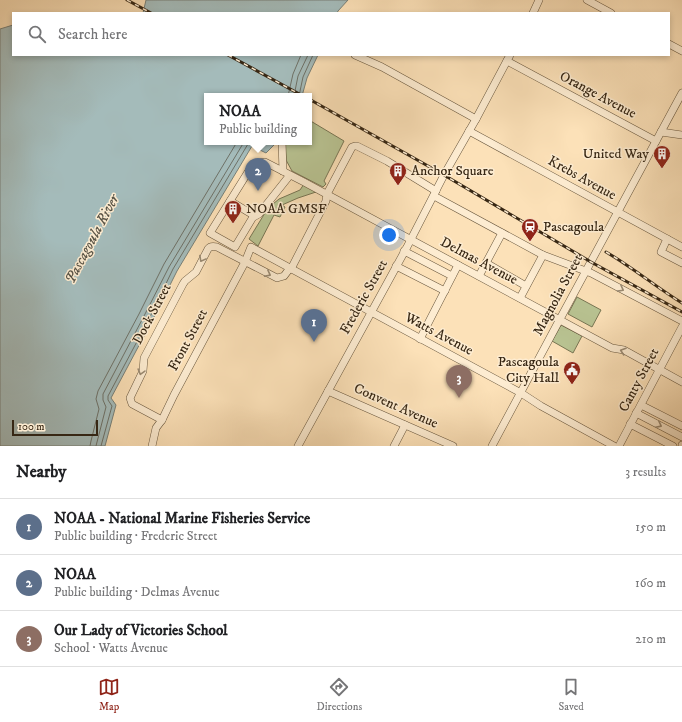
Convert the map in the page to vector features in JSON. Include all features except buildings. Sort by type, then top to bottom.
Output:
[{"type":"street","points":[[533,12],[539,0]]},
{"type":"street","points":[[587,0],[609,12]]},
{"type":"street","points":[[670,45],[682,51]]},
{"type":"street","points":[[357,56],[382,67],[476,119]]},
{"type":"street","name":"Frederic Street","points":[[298,446],[509,58]]},
{"type":"street","name":"Orange Avenue","points":[[509,58],[656,141]]},
{"type":"street","name":"Magnolia Street","points":[[492,446],[682,93]]},
{"type":"street","name":"Krebs Avenue","points":[[469,131],[682,247]]},
{"type":"street","points":[[661,132],[682,135]]},
{"type":"street","points":[[282,145],[283,171]]},
{"type":"street","points":[[244,262],[273,277],[277,278],[284,276],[291,268],[352,147],[357,146],[387,161],[435,193],[502,233],[543,255],[586,271],[682,321]]},
{"type":"street","name":"Delmas Avenue","points":[[230,201],[253,164],[265,162],[612,348],[624,350],[682,382]]},
{"type":"street","points":[[256,216],[230,201],[210,233],[235,247],[253,217],[256,216],[259,214],[290,175]]},
{"type":"street","points":[[479,276],[502,233]]},
{"type":"street","points":[[667,239],[661,252],[682,263]]},
{"type":"street","name":"Dock Street","points":[[162,420],[132,404],[130,400],[130,395],[143,371],[144,358],[183,284],[196,272],[210,247],[217,247],[244,262]]},
{"type":"street","name":"Watts Avenue","points":[[251,247],[521,393],[541,406],[614,446]]},
{"type":"street","name":"Front Street","points":[[152,446],[156,428],[162,420],[251,247]]},
{"type":"street","points":[[404,251],[452,276]]},
{"type":"street","points":[[520,298],[543,255]]},
{"type":"street","points":[[486,263],[526,286]]},
{"type":"street","points":[[420,339],[458,265]]},
{"type":"street","points":[[396,266],[444,291]]},
{"type":"street","name":"Canty Street","points":[[619,446],[682,327]]},
{"type":"street","name":"Convent Avenue","points":[[328,391],[453,446]]},
{"type":"street","points":[[641,405],[682,426]]},
{"type":"street","points":[[636,413],[682,437]]},
{"type":"street","points":[[630,424],[670,445]]},
{"type":"street","points":[[394,446],[405,425]]},
{"type":"green space","points":[[312,122],[344,141],[324,181],[326,184],[323,187],[292,171],[286,160],[285,145],[312,145]]},
{"type":"green space","points":[[304,184],[316,192],[282,205],[285,207],[280,217],[274,215],[258,246],[249,239],[268,208],[279,199],[300,190]]},
{"type":"green space","points":[[577,297],[601,310],[592,327],[568,314]]},
{"type":"green space","points":[[561,325],[582,336],[573,353],[552,341]]},
{"type":"water","points":[[146,0],[348,0],[338,12],[143,12]]},
{"type":"water","name":"Pascagoula River","points":[[12,25],[12,56],[318,56],[307,78],[303,93],[204,93],[204,145],[274,145],[266,153],[252,146],[177,271],[111,398],[116,405],[105,446],[0,446],[0,29]]},
{"type":"railway","points":[[127,0],[149,12]]},
{"type":"railway","points":[[230,56],[298,93]]},
{"type":"railway","points":[[312,101],[444,175],[591,262],[682,312]]},
{"type":"railway","points":[[606,252],[682,303]]},
{"type":"place","name":"United Way","points":[[662,169]]},
{"type":"place","name":"Anchor Square","points":[[398,186]]},
{"type":"place","name":"NOAA","points":[[258,191]]},
{"type":"place","name":"NOAA GMSF","points":[[233,224]]},
{"type":"place","name":"Pascagoula","points":[[530,242]]},
{"type":"place","name":"NOAA - National Marine Fisheries Service","points":[[314,342]]},
{"type":"place","name":"Pascagoula City Hall","points":[[572,385]]},
{"type":"place","name":"Our Lady of Victories School","points":[[459,398]]}]
